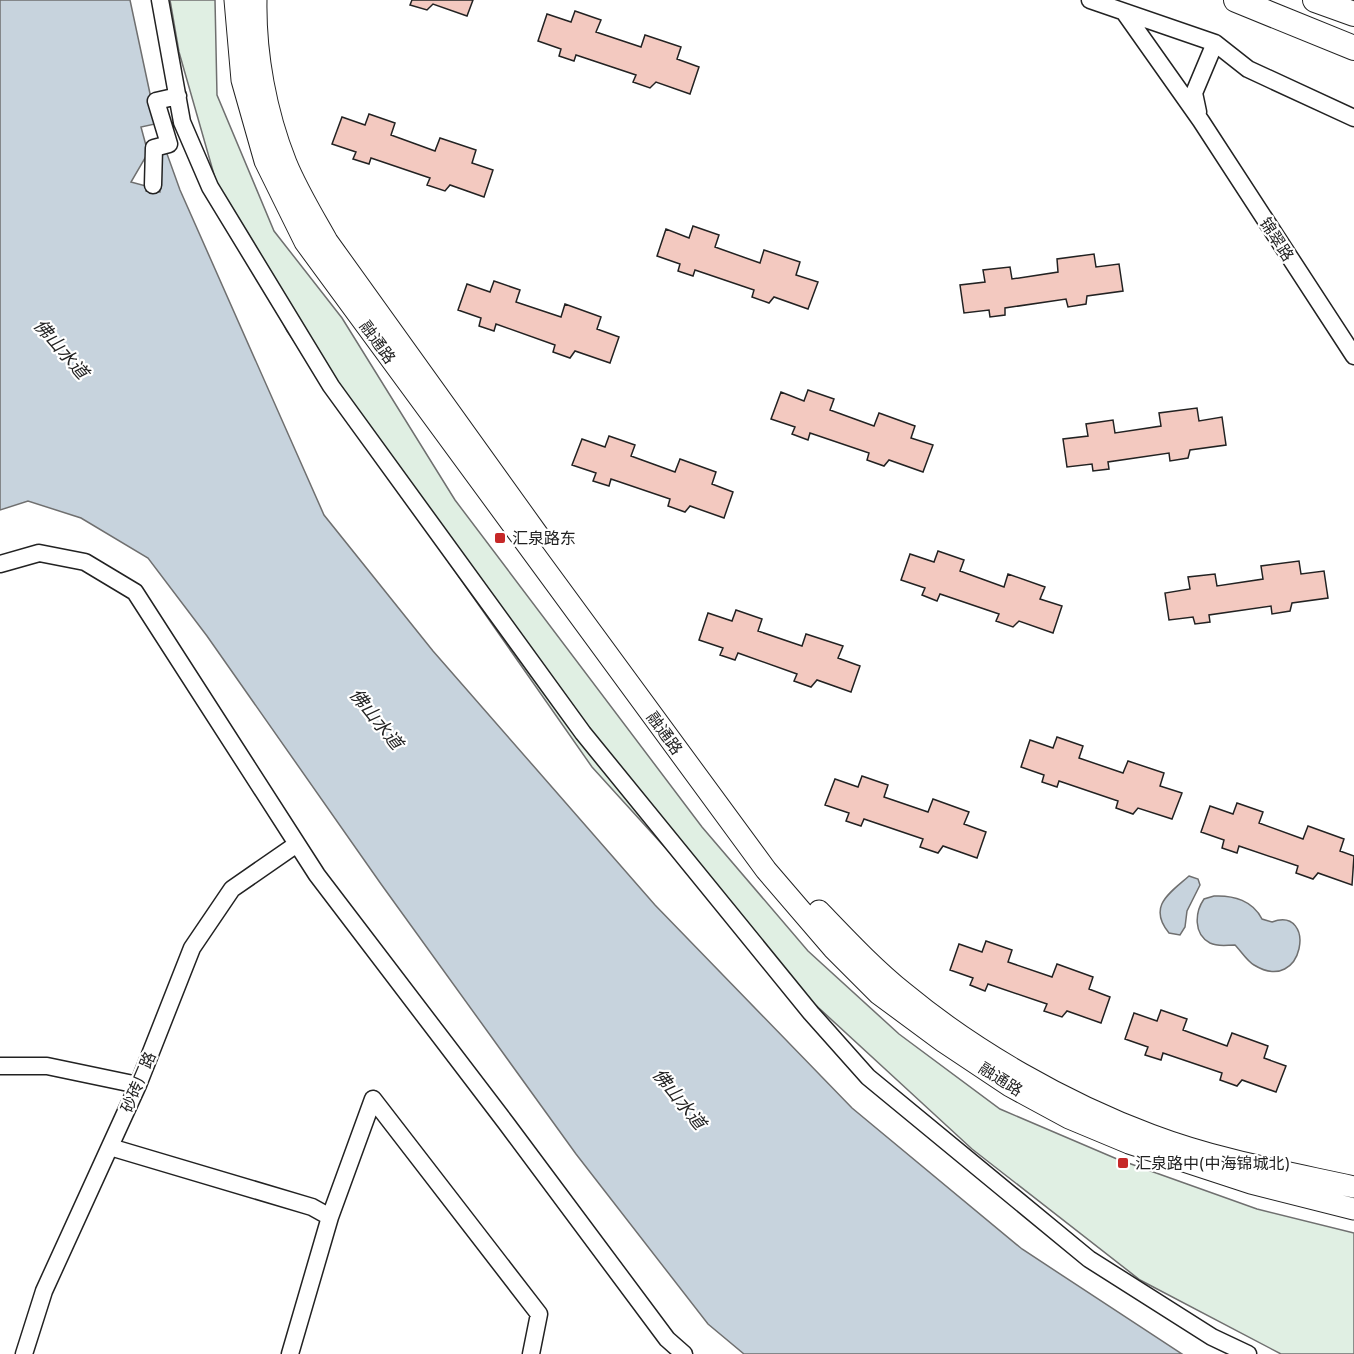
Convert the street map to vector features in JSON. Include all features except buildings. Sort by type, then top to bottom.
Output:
[{"type":"highway","points":[[1236,0],[1354,48]]},
{"type":"highway","points":[[1315,0],[1354,14]]},
{"type":"main road","name":"融通路","points":[[235,0],[242,80],[259,141],[265,161],[305,242],[766,870],[833,948],[879,994],[944,1042],[1010,1086],[1069,1118],[1129,1143],[1251,1183],[1354,1209]]},
{"type":"main road","name":"融通路","points":[[256,0],[259,52],[273,124],[286,164],[327,241],[632,666],[770,853],[810,902],[873,966],[937,1019],[1014,1070],[1052,1090],[1151,1136],[1239,1162],[1354,1187]]},
{"type":"street","points":[[160,0],[183,122],[210,187],[331,386],[583,733],[811,1013],[868,1077],[1089,1259],[1212,1337],[1248,1354]]},
{"type":"street","points":[[1090,0],[1215,43],[1248,69],[1354,118]]},
{"type":"street","name":"锦翠路","points":[[1124,12],[1201,122],[1354,356]]},
{"type":"street","points":[[1201,122],[1194,93],[1215,43]]},
{"type":"street","points":[[153,185],[154,148],[169,144],[156,101],[178,96]]},
{"type":"street","points":[[0,564],[39,553],[85,562],[135,592],[317,875],[667,1339],[684,1354]]},
{"type":"street","name":"砂砖厂路","points":[[24,1354],[44,1291],[138,1085],[192,948],[232,889],[297,844]]},
{"type":"street","points":[[0,1066],[47,1066],[138,1085]]},
{"type":"street","points":[[290,1354],[330,1217],[374,1099],[539,1314],[531,1354]]},
{"type":"street","points":[[110,1147],[312,1207],[330,1217]]},
{"type":"green space","points":[[170,0],[215,0],[217,95],[274,231],[342,318],[455,500],[702,827],[808,951],[899,1034],[1000,1109],[1117,1159],[1257,1209],[1354,1233],[1354,1354],[1281,1354],[1140,1280],[972,1149],[771,964],[592,767],[287,331],[221,199],[179,52]]},
{"type":"water","name":"佛山水道","points":[[0,0],[130,0],[155,124],[141,127],[148,153],[131,182],[146,186],[146,191],[160,192],[161,154],[166,151],[180,190],[324,515],[433,651],[655,905],[852,1108],[1022,1249],[1182,1354],[744,1354],[708,1324],[576,1154],[381,884],[207,636],[148,558],[81,518],[28,501],[0,510]]},
{"type":"water","points":[[1189,876],[1198,879],[1200,885],[1187,911],[1185,927],[1180,935],[1169,933],[1160,915],[1161,908],[1169,894]]},
{"type":"water","points":[[1214,896],[1242,900],[1254,908],[1262,919],[1272,922],[1286,920],[1295,926],[1300,936],[1299,949],[1294,961],[1285,969],[1271,971],[1251,963],[1235,945],[1216,945],[1204,939],[1198,929],[1197,916],[1204,899]]},
{"type":"place","name":"汇泉路东","points":[[500,538]]},
{"type":"place","name":"汇泉路中(中海锦城北)","points":[[1123,1163]]}]
